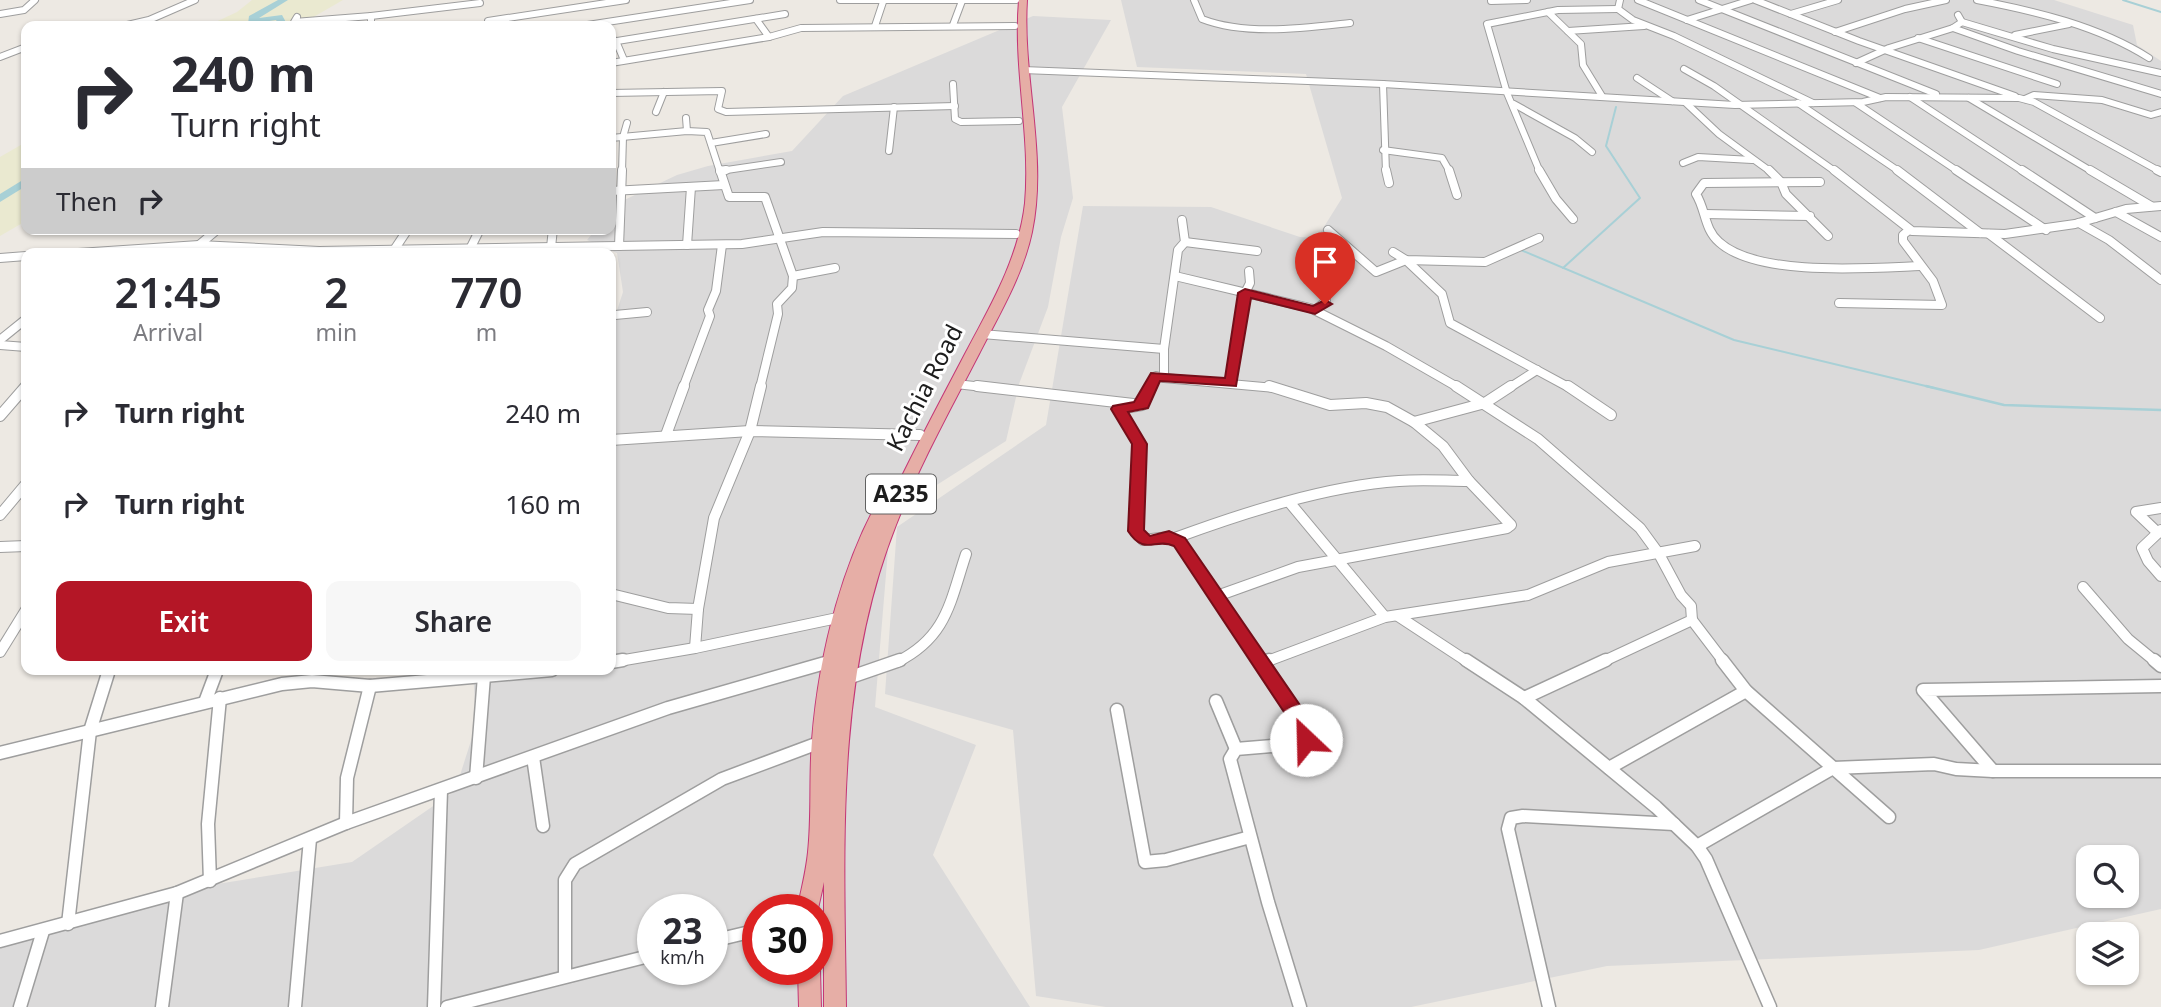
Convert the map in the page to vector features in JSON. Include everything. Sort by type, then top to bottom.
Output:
[{"type":"highway","name":"Kachia Road","points":[[835,1007],[835,786],[844,679],[850,644],[874,559],[897,502],[956,384],[1017,234],[1023,192],[1016,0]]},
{"type":"highway","name":"Kachia Road","points":[[811,894],[818,853],[821,742],[842,617],[872,530],[920,435],[968,352],[982,334],[1017,260],[1030,209],[1031,181],[1023,70],[1023,0]]},
{"type":"highway","points":[[809,985],[810,1007]]},
{"type":"street","points":[[0,14],[24,10],[36,0]]},
{"type":"street","points":[[145,21],[195,0]]},
{"type":"street","points":[[505,21],[623,0]]},
{"type":"street","points":[[616,22],[675,18],[748,0]]},
{"type":"street","points":[[840,0],[1016,0]]},
{"type":"street","points":[[1194,0],[1202,19],[1217,25],[1246,28],[1350,23]]},
{"type":"street","points":[[1490,1],[1527,0]]},
{"type":"street","points":[[1618,9],[1620,0]]},
{"type":"street","points":[[1638,0],[1880,98]]},
{"type":"street","points":[[1699,0],[1944,97]]},
{"type":"street","points":[[1687,20],[1753,0],[2022,99],[2161,172]]},
{"type":"street","points":[[1791,15],[1838,0]]},
{"type":"street","points":[[1835,32],[1905,9],[1946,0]]},
{"type":"street","points":[[1977,0],[2031,10],[2129,45],[2149,58]]},
{"type":"street","points":[[307,21],[371,16],[479,1],[488,21]]},
{"type":"street","points":[[953,25],[962,1]]},
{"type":"street","points":[[1490,1],[1519,17]]},
{"type":"street","points":[[607,2],[610,21]]},
{"type":"street","points":[[875,26],[883,2]]},
{"type":"street","points":[[1573,219],[1564,214],[1541,173],[1516,116],[1514,104],[1506,91],[1499,54],[1487,24],[1548,12],[1618,9],[1633,20],[1761,76],[1814,103]]},
{"type":"street","points":[[1548,12],[1581,44],[1579,54],[1585,76],[1602,96]]},
{"type":"street","points":[[616,41],[785,14]]},
{"type":"street","points":[[1958,15],[1962,22],[2053,49],[2161,73]]},
{"type":"street","points":[[371,16],[371,21]]},
{"type":"street","points":[[295,21],[297,17]]},
{"type":"street","points":[[675,18],[681,31]]},
{"type":"street","points":[[756,19],[769,37]]},
{"type":"street","points":[[1856,63],[1918,38],[1953,28],[1962,22]]},
{"type":"street","points":[[2011,35],[2069,24]]},
{"type":"street","points":[[616,62],[769,37],[796,29],[1015,26]]},
{"type":"street","points":[[1568,31],[1648,26]]},
{"type":"street","points":[[1953,28],[2018,51],[2161,94]]},
{"type":"street","points":[[1023,70],[1383,84],[1740,105],[1855,103],[1880,98],[1909,97],[2022,99],[2058,86],[1918,38]]},
{"type":"street","points":[[616,46],[624,60]]},
{"type":"street","points":[[0,57],[21,49]]},
{"type":"street","points":[[1684,69],[1834,170],[1909,230],[1984,233],[2046,230],[2116,212],[2157,206]]},
{"type":"street","points":[[1637,78],[1672,102]]},
{"type":"street","points":[[1383,84],[1383,150],[1390,183]]},
{"type":"street","points":[[953,85],[955,119],[961,122],[1019,121]]},
{"type":"street","points":[[616,93],[722,91],[718,109],[726,112],[955,106]]},
{"type":"street","points":[[656,112],[664,92]]},
{"type":"street","points":[[2034,96],[2102,100],[2151,115],[2161,112]]},
{"type":"street","points":[[1909,97],[2095,218]]},
{"type":"street","points":[[1969,98],[2157,206]]},
{"type":"street","points":[[1796,102],[1884,160],[2100,318]]},
{"type":"street","points":[[1686,103],[1781,182],[1786,194],[1828,236]]},
{"type":"street","points":[[1855,103],[2046,230]]},
{"type":"street","points":[[1514,104],[1575,138],[1592,152]]},
{"type":"street","points":[[889,151],[894,107]]},
{"type":"street","points":[[686,118],[687,131]]},
{"type":"street","points":[[619,246],[623,137],[627,123]]},
{"type":"street","points":[[616,138],[705,131],[727,194],[733,199],[765,197],[793,276],[792,288],[776,304],[778,314],[750,431],[718,504],[698,609],[695,648]]},
{"type":"street","points":[[711,143],[765,134]]},
{"type":"street","points":[[1720,153],[1737,148]]},
{"type":"street","points":[[1383,150],[1442,158],[1447,164],[1457,195]]},
{"type":"street","points":[[1683,163],[1698,157],[1756,161]]},
{"type":"street","points":[[720,172],[781,162]]},
{"type":"street","points":[[1820,182],[1701,183],[1696,194],[1705,214],[1705,223],[1720,244],[1769,264],[1866,268],[1920,266]]},
{"type":"street","points":[[616,191],[724,185]]},
{"type":"street","points":[[687,245],[691,187]]},
{"type":"street","points":[[2116,212],[2161,237]]},
{"type":"street","points":[[1705,214],[1810,216]]},
{"type":"street","points":[[1164,378],[1164,349],[1178,250],[1185,242],[1182,220]]},
{"type":"street","points":[[2079,223],[2109,240],[2161,280]]},
{"type":"street","points":[[1328,230],[1376,272],[1406,260],[1485,262],[1539,238]]},
{"type":"street","points":[[1839,303],[1942,305],[1942,298],[1936,286],[1903,241],[1903,235],[1909,230]]},
{"type":"street","points":[[600,248],[722,245],[849,232],[1017,234]]},
{"type":"street","points":[[199,245],[211,235]]},
{"type":"street","points":[[551,247],[552,235]]},
{"type":"street","points":[[1185,242],[1257,251]]},
{"type":"street","points":[[143,248],[199,245],[250,248]]},
{"type":"street","points":[[666,435],[710,316],[708,310],[716,291],[722,245]]},
{"type":"street","points":[[529,248],[561,248]]},
{"type":"street","points":[[1393,252],[1406,260],[1442,294],[1450,323],[1594,402],[1611,415]]},
{"type":"street","points":[[0,258],[21,256]]},
{"type":"street","points":[[1315,310],[1325,304],[1327,299],[1322,276],[1322,256]]},
{"type":"street","points":[[793,276],[835,268]]},
{"type":"street","points":[[1231,383],[1250,271]]},
{"type":"street","points":[[1175,276],[1315,310],[1386,346],[1485,403],[1538,439],[1640,528],[1642,537],[1658,552],[1683,600],[1692,606],[1692,620],[1746,691],[1889,817]]},
{"type":"street","points":[[616,315],[647,312]]},
{"type":"street","points":[[0,342],[21,324]]},
{"type":"street","points":[[982,334],[1164,349]]},
{"type":"street","points":[[0,342],[21,345]]},
{"type":"street","points":[[1414,422],[1485,403],[1537,370]]},
{"type":"street","points":[[1217,596],[1282,572],[1337,559],[1507,528],[1511,525],[1469,481],[1448,451],[1414,422],[1378,405],[1324,404],[1268,386],[1156,376],[1142,405],[1119,409],[1140,444],[1136,531],[1143,540],[1175,538],[1238,515],[1328,493],[1398,481],[1469,481]]},
{"type":"street","points":[[956,384],[1141,403]]},
{"type":"street","points":[[0,416],[21,392]]},
{"type":"street","points":[[616,440],[750,431],[920,435]]},
{"type":"street","points":[[0,515],[21,490]]},
{"type":"street","points":[[1290,503],[1337,559],[1391,616],[1524,698],[1697,846],[1706,859],[1770,1007]]},
{"type":"street","points":[[2161,508],[2136,512],[2159,531],[2141,548],[2161,576]]},
{"type":"street","points":[[1175,538],[1299,719],[1306,740],[1298,744],[1236,749]]},
{"type":"street","points":[[0,547],[21,546]]},
{"type":"street","points":[[1261,663],[1391,616],[1528,595],[1608,562],[1695,546]]},
{"type":"street","points":[[844,679],[884,668],[925,644],[940,627],[966,554]]},
{"type":"street","points":[[2083,587],[2128,639],[2161,666]]},
{"type":"street","points":[[616,595],[668,608],[698,609]]},
{"type":"street","points":[[616,661],[695,648],[842,617]]},
{"type":"street","points":[[0,652],[21,618]]},
{"type":"street","points":[[1524,698],[1692,620]]},
{"type":"street","points":[[0,941],[43,932],[210,881],[346,823],[668,708],[833,660]]},
{"type":"street","points":[[68,924],[90,731],[107,675]]},
{"type":"street","points":[[205,702],[215,675]]},
{"type":"street","points":[[0,753],[315,676],[369,686],[495,675]]},
{"type":"street","points":[[476,778],[484,676]]},
{"type":"street","points":[[346,823],[347,778],[369,686]]},
{"type":"street","points":[[1993,771],[1923,690],[2161,686]]},
{"type":"street","points":[[1609,768],[1746,691]]},
{"type":"street","points":[[210,881],[208,824],[220,698]]},
{"type":"street","points":[[1216,701],[1236,749]]},
{"type":"street","points":[[1117,710],[1145,862],[1166,860],[1250,837]]},
{"type":"street","points":[[565,975],[565,880],[575,864],[722,779],[821,742]]},
{"type":"street","points":[[1236,749],[1230,759],[1300,1007]]},
{"type":"street","points":[[533,757],[543,826]]},
{"type":"street","points":[[1697,846],[1833,768],[1934,764],[1956,769],[1993,771],[2161,771]]},
{"type":"street","points":[[434,1007],[440,790]]},
{"type":"street","points":[[1549,1007],[1508,829],[1511,818],[1523,816],[1674,824]]},
{"type":"street","points":[[295,1007],[310,839]]},
{"type":"street","points":[[162,1007],[177,892]]},
{"type":"street","points":[[20,1007],[43,932]]},
{"type":"street","points":[[447,1007],[637,959]]},
{"type":"shaded area","points":[[1121,0],[2054,0],[2133,25],[2137,45],[2161,61],[2161,909],[2103,922],[2076,922],[2076,928],[1979,950],[1607,966],[1411,1007],[1106,1007],[1036,996],[1013,730],[885,694],[897,527],[1046,425],[1083,206],[1211,207],[1300,237],[1317,238],[1342,198],[1306,74],[1137,67]]},
{"type":"shaded area","points":[[1033,16],[1111,20],[1062,107],[1073,198],[1061,237],[1048,307],[1019,384],[1006,441],[891,514],[875,707],[976,745],[933,855],[1030,1007],[0,1007],[0,937],[211,885],[352,862],[455,791],[476,725],[473,675],[616,675],[616,314],[623,292],[616,248],[605,248],[587,240],[591,235],[616,235],[618,203],[677,175],[708,166],[792,151],[843,96]]},
{"type":"green space","points":[[252,0],[343,0],[308,21],[218,21],[237,12]]},
{"type":"green space","points":[[21,145],[21,224],[0,236],[0,157]]},
{"type":"waterway","points":[[251,21],[252,18],[284,0]]},
{"type":"waterway","points":[[2123,0],[2161,12]]},
{"type":"waterway","points":[[257,21],[279,17],[281,21]]},
{"type":"waterway","points":[[1563,268],[1640,198],[1606,146],[1616,107]]},
{"type":"waterway","points":[[0,199],[21,184]]},
{"type":"waterway","points":[[1521,250],[1563,268]]},
{"type":"waterway","points":[[1563,268],[1734,340],[1934,388]]},
{"type":"waterway","points":[[1926,386],[2004,405],[2161,410]]},
{"type":"route","points":[[1306,740],[1299,719],[1179,542],[1169,537],[1150,541],[1139,537],[1136,531],[1140,444],[1119,409],[1142,405],[1156,376],[1231,383],[1245,293],[1315,310],[1325,304]]}]
